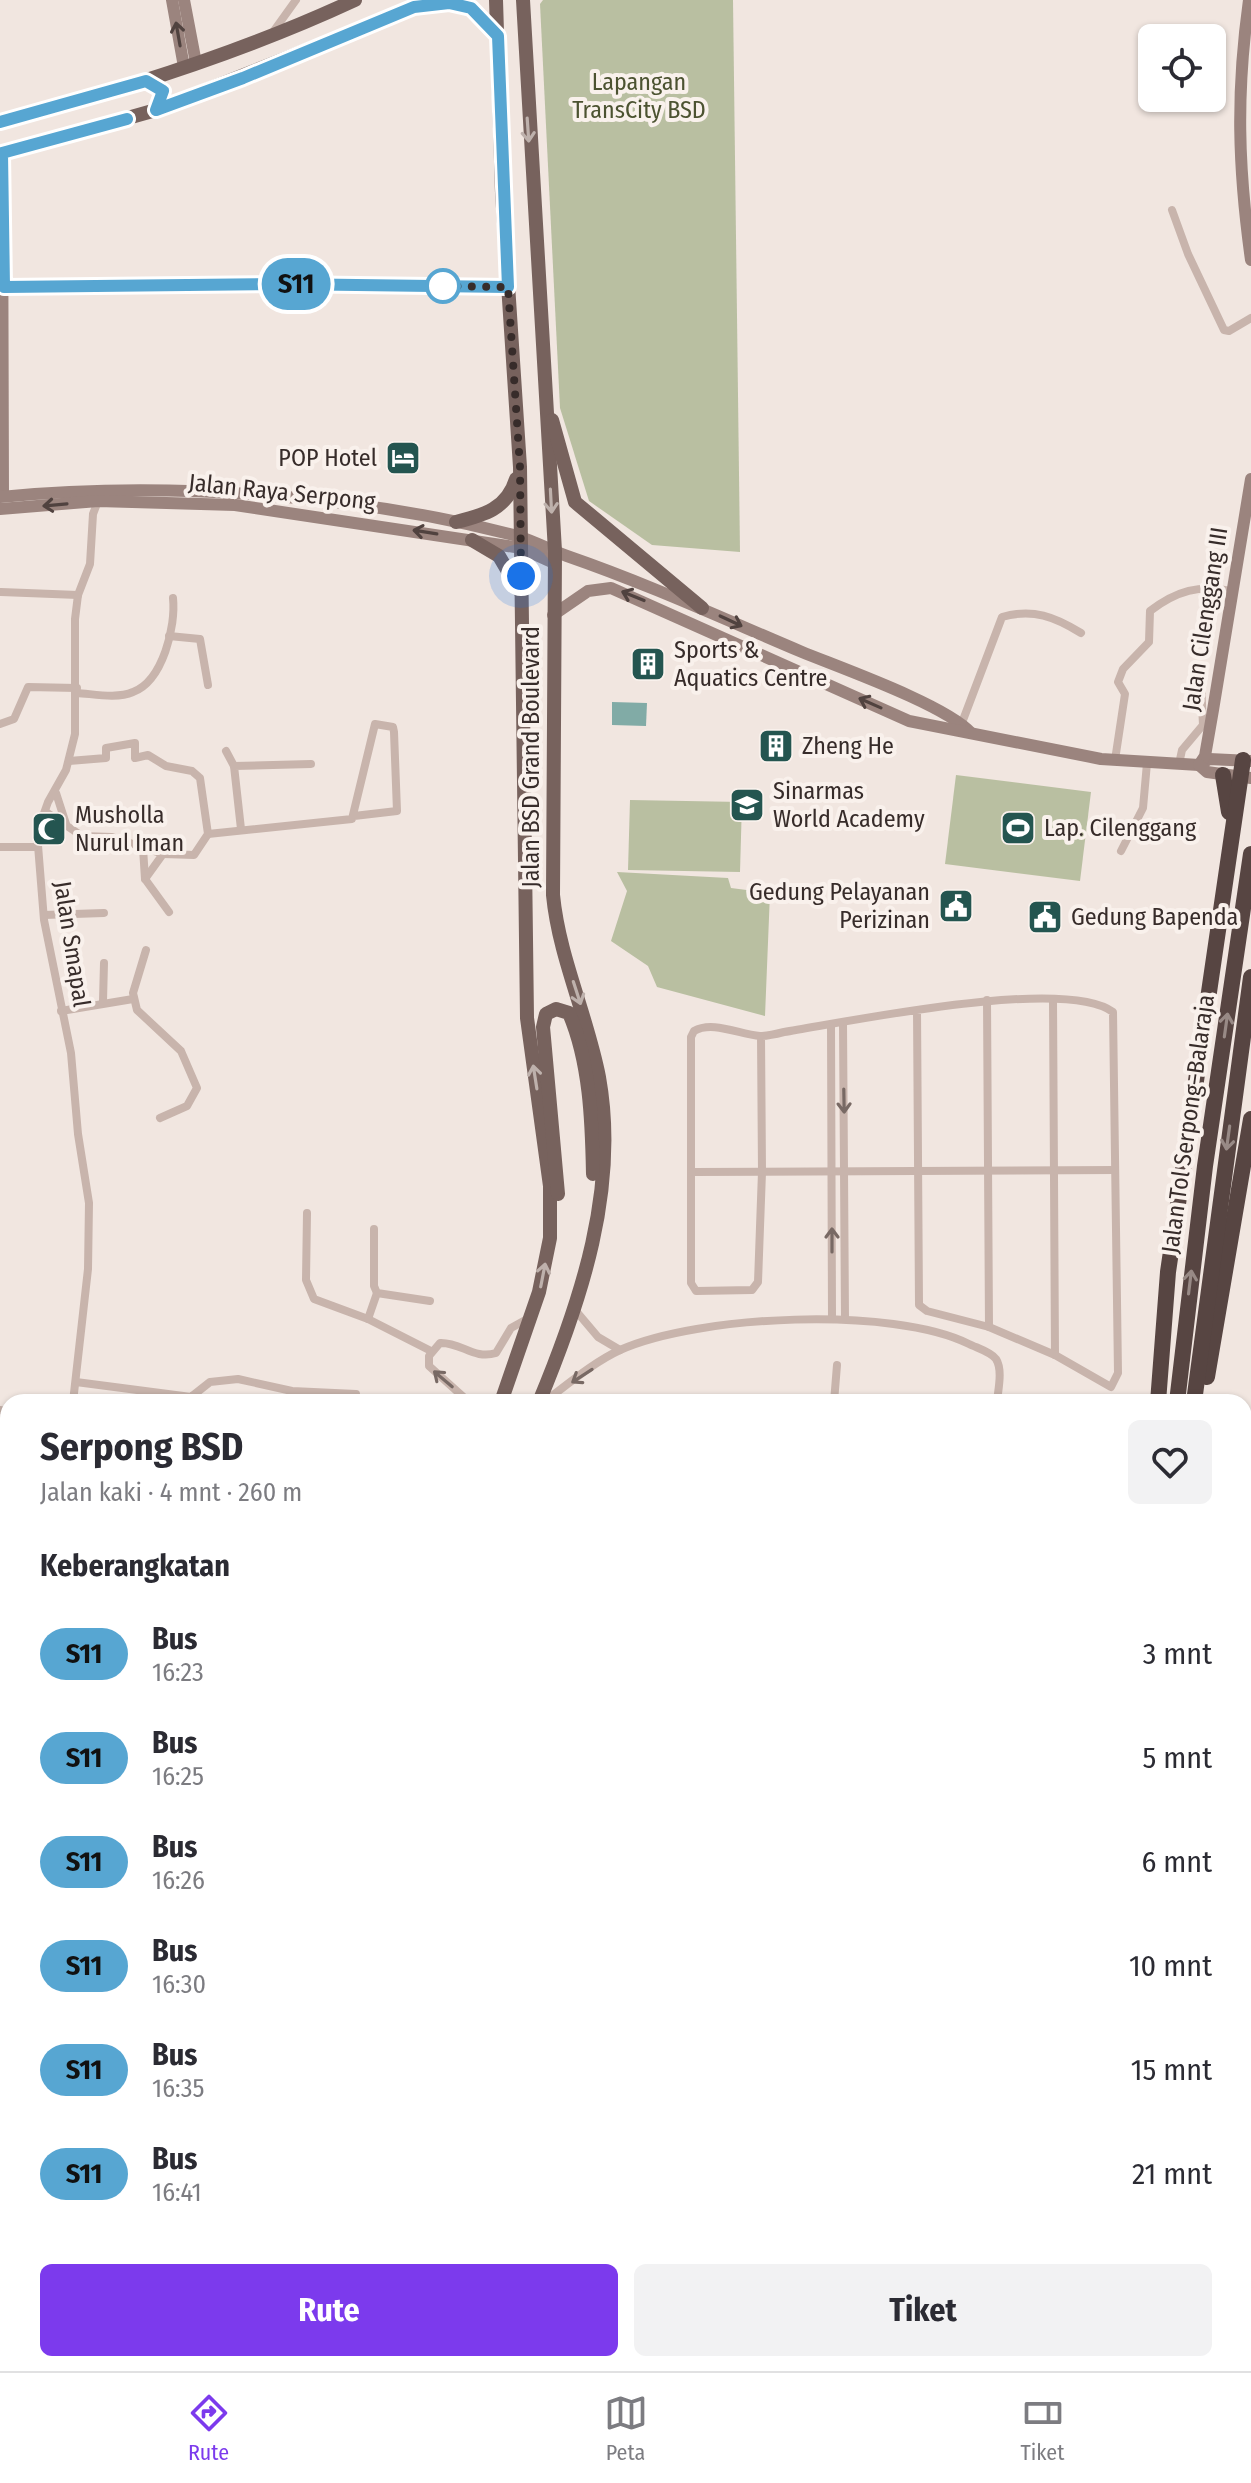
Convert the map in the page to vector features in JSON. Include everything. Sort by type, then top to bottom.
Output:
[{"type":"highway","points":[[1159,1394],[1168,1272],[1230,846],[1246,769]]},
{"type":"highway","points":[[1223,775],[1229,798],[1230,846]]},
{"type":"highway","name":"Jalan Tol Serpong–Balaraja","points":[[1178,1394],[1251,854]]},
{"type":"highway","name":"Jalan Tol Serpong–Balaraja","points":[[1196,1394],[1203,1362],[1251,977]]},
{"type":"highway","points":[[1203,1394],[1203,1362],[1251,1119]]},
{"type":"main road","points":[[172,0],[190,65]]},
{"type":"main road","points":[[184,0],[190,65]]},
{"type":"main road","points":[[0,122],[146,81],[270,36],[355,0]]},
{"type":"main road","points":[[1,501],[4,287],[1,154],[156,110],[433,0]]},
{"type":"main road","name":"Jalan BSD Grand Boulevard","points":[[496,0],[508,287],[520,467],[527,1018],[546,1145],[550,1238],[533,1316],[504,1394]]},
{"type":"main road","name":"Jalan BSD Grand Boulevard","points":[[523,0],[554,557],[553,895],[561,944],[596,1065],[603,1122],[601,1191],[590,1249],[576,1311],[545,1394]]},
{"type":"main road","points":[[524,53],[530,0]]},
{"type":"main road","points":[[1249,0],[1239,82],[1251,260]]},
{"type":"main road","points":[[414,7],[449,3],[471,8],[498,41],[513,40],[524,53]]},
{"type":"main road","points":[[146,81],[163,91],[156,110]]},
{"type":"main road","points":[[4,287],[281,284],[508,287]]},
{"type":"main road","points":[[543,381],[575,502],[702,608]]},
{"type":"main road","points":[[456,522],[491,512],[503,503],[520,467]]},
{"type":"main road","name":"Jalan Cilenggang III","points":[[1199,765],[1205,756],[1251,479]]},
{"type":"main road","name":"Jalan Raya Serpong","points":[[1,501],[236,493],[456,522],[520,542]]},
{"type":"main road","name":"Jalan Raya Serpong","points":[[1,501],[98,501],[152,495],[472,540],[520,542]]},
{"type":"main road","points":[[472,540],[506,564],[521,594]]},
{"type":"main road","points":[[520,542],[554,557],[702,608],[919,703],[964,729]]},
{"type":"main road","points":[[553,615],[588,591],[604,587],[618,590],[909,721],[964,729],[1025,747],[1115,760],[1199,765],[1209,759],[1246,769]]},
{"type":"main road","points":[[909,721],[919,703]]},
{"type":"main road","points":[[1199,765],[1207,772],[1223,775],[1246,769]]},
{"type":"main road","points":[[550,1238],[559,1172],[543,1020],[550,1011],[563,1009],[569,1013],[580,1049],[592,1127],[590,1249]]},
{"type":"street","points":[[270,36],[296,0]]},
{"type":"street","points":[[1172,210],[1188,254],[1224,330],[1229,331],[1251,318]]},
{"type":"street","name":"Jalan Smapal","points":[[74,1394],[88,1269],[89,1203],[78,1134],[71,1053],[44,915],[37,847],[39,824],[69,761],[75,734],[75,619],[78,595],[90,564],[93,514],[98,501]]},
{"type":"street","points":[[1115,760],[1125,694],[1118,682],[1123,669],[1149,642],[1150,611],[1168,597],[1205,586],[1231,591]]},
{"type":"street","points":[[1,592],[78,595]]},
{"type":"street","points":[[0,724],[14,719],[28,687],[118,695],[137,691],[159,663],[175,615],[173,598]]},
{"type":"street","points":[[964,729],[1002,617],[1018,612],[1045,614],[1081,633]]},
{"type":"street","points":[[169,636],[200,639],[208,685]]},
{"type":"street","points":[[1179,764],[1182,750],[1203,725],[1201,682]]},
{"type":"street","points":[[208,834],[346,821],[354,816],[397,811],[394,732],[393,727],[380,722],[375,724],[354,816]]},
{"type":"street","points":[[46,812],[75,834],[112,837],[163,854],[194,855],[208,834],[204,793],[197,774],[166,766],[148,755],[135,758],[135,743],[106,748],[106,758],[69,761]]},
{"type":"street","points":[[226,751],[234,766],[241,829]]},
{"type":"street","points":[[1121,851],[1143,808],[1147,763]]},
{"type":"street","points":[[234,766],[311,764]]},
{"type":"street","points":[[56,793],[66,825]]},
{"type":"street","points":[[0,847],[37,847]]},
{"type":"street","points":[[143,848],[145,879],[169,912]]},
{"type":"street","points":[[145,879],[163,854]]},
{"type":"street","points":[[44,915],[104,913]]},
{"type":"street","points":[[146,950],[133,999],[142,1017],[181,1051],[197,1088],[187,1106],[160,1118]]},
{"type":"street","points":[[103,1001],[104,963]]},
{"type":"street","points":[[61,1011],[103,1001],[133,999]]},
{"type":"street","points":[[987,1000],[985,1171],[989,1327]]},
{"type":"street","points":[[761,1036],[762,1172],[756,1287],[700,1292],[691,1283],[691,1037],[694,1031],[717,1028],[761,1036],[917,1010],[987,1000],[1053,1000],[1113,1012],[1115,1384],[1106,1385],[1055,1355],[989,1327],[927,1311],[919,1305],[917,1010]]},
{"type":"street","points":[[1053,1000],[1055,1355]]},
{"type":"street","points":[[843,1023],[845,1318]]},
{"type":"street","points":[[831,1025],[832,1318]]},
{"type":"street","points":[[693,1172],[1115,1170]]},
{"type":"street","points":[[307,1213],[308,1290],[314,1299],[368,1319],[431,1351]]},
{"type":"street","points":[[368,1319],[377,1293],[374,1286],[374,1229]]},
{"type":"street","points":[[377,1293],[430,1301]]},
{"type":"street","points":[[576,1311],[598,1337],[620,1350]]},
{"type":"street","points":[[460,1394],[429,1366],[431,1351],[440,1343],[450,1343],[484,1357],[496,1353],[511,1328],[533,1316]]},
{"type":"street","points":[[554,1394],[620,1350],[665,1336],[729,1327],[845,1318],[936,1330],[992,1356],[998,1366],[997,1394]]},
{"type":"street","points":[[835,1394],[837,1365]]},
{"type":"street","points":[[195,1394],[215,1380],[245,1379],[292,1391],[356,1394]]},
{"type":"street","points":[[76,1382],[168,1394]]},
{"type":"green space","name":"Lapangan TransCity BSD","points":[[543,0],[733,0],[740,552],[652,545],[589,501],[560,408],[540,4]]},
{"type":"green space","name":"Lap. Cilenggang","points":[[956,775],[1091,792],[1080,881],[945,864]]},
{"type":"green space","points":[[630,800],[742,802],[740,872],[628,870]]},
{"type":"green space","points":[[617,872],[728,878],[731,888],[770,893],[765,1016],[657,987],[648,966],[611,941],[627,891]]},
{"type":"water","points":[[612,702],[647,703],[646,726],[612,725]]},
{"type":"bus line","name":"S11","points":[[0,122],[146,81],[163,91],[164,97],[156,110],[243,78],[414,7],[449,3],[463,5],[482,16],[498,36],[508,287],[281,284],[4,287],[2,153],[127,119]]},
{"type":"place","name":"POP Hotel","points":[[403,458]]},
{"type":"place","name":"Sports & Aquatics Centre","points":[[648,664]]},
{"type":"place","name":"Zheng He","points":[[776,746]]},
{"type":"place","name":"Sinarmas World Academy","points":[[747,805]]},
{"type":"place","name":"Lap. Cilenggang","points":[[1018,828]]},
{"type":"place","name":"Musholla Nurul Iman","points":[[49,829]]},
{"type":"place","name":"Gedung Pelayanan Perizinan","points":[[956,906]]},
{"type":"place","name":"Gedung Bapenda","points":[[1045,917]]},
{"type":"route","points":[[443,286],[508,287],[520,467],[521,576]]}]
